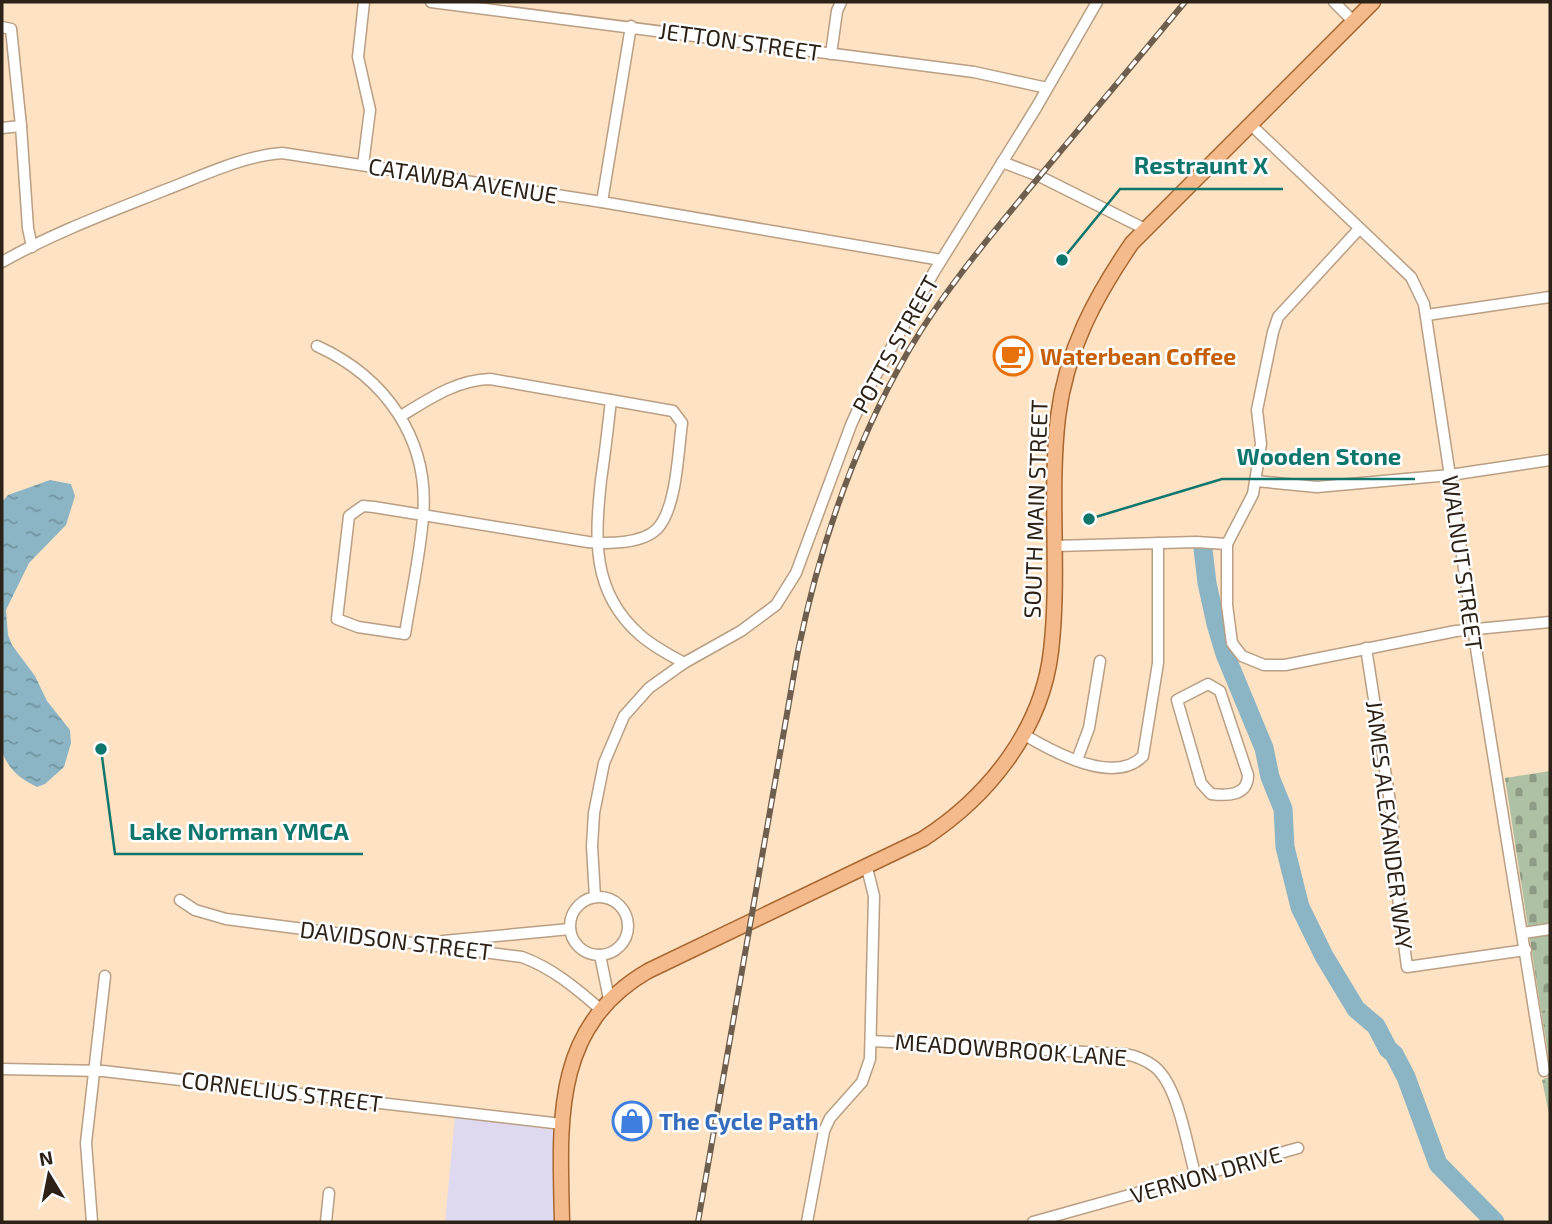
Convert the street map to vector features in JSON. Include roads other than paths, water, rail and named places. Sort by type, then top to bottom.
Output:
[{"type":"main road","name":"SOUTH MAIN STREET","points":[[562,1222],[562,1124],[569,1069],[582,1037],[604,1004],[637,977],[923,839],[959,813],[990,782],[1023,734],[1040,696],[1050,659],[1058,416],[1072,354],[1083,324],[1106,280],[1144,229],[1373,2]]},
{"type":"street","points":[[363,165],[370,110],[358,57],[364,2]]},
{"type":"street","name":"JETTON STREET","points":[[431,2],[974,72],[1047,88]]},
{"type":"street","points":[[831,54],[837,11],[841,2]]},
{"type":"street","name":"POTTS STREET","points":[[595,897],[594,813],[604,763],[624,716],[649,688],[684,663],[741,631],[776,605],[796,573],[851,425],[869,387],[941,260],[1097,2]]},
{"type":"street","points":[[1334,2],[1352,20]]},
{"type":"street","points":[[602,202],[631,26]]},
{"type":"street","points":[[2,27],[11,29],[28,228],[33,247]]},
{"type":"street","name":"WALNUT STREET","points":[[1250,124],[1411,278],[1420,293],[1427,315],[1473,630],[1544,1071]]},
{"type":"street","points":[[2,128],[21,126]]},
{"type":"street","name":"CATAWBA AVENUE","points":[[2,262],[171,188],[268,154],[303,155],[602,202],[941,260]]},
{"type":"street","points":[[1002,162],[1039,176],[1144,229]]},
{"type":"street","points":[[1360,229],[1278,317],[1273,332],[1259,398],[1257,418],[1261,444],[1253,494],[1227,544],[1228,624],[1232,643],[1242,656],[1264,665],[1285,665],[1456,631],[1550,622]]},
{"type":"street","points":[[1427,315],[1550,297]]},
{"type":"street","points":[[317,346],[343,359],[367,376],[387,398],[401,416],[421,467],[423,515],[405,634],[358,627],[337,619],[349,516],[363,506],[423,515],[596,542],[642,537],[657,528],[670,505],[682,423],[673,411],[481,379],[451,388],[401,416]]},
{"type":"street","points":[[611,400],[596,542],[603,580],[620,614],[637,633],[684,663]]},
{"type":"street","points":[[1255,481],[1317,487],[1450,475],[1550,460]]},
{"type":"street","points":[[1023,734],[1043,746],[1077,760],[1107,768],[1135,765],[1143,756],[1158,663],[1158,543]]},
{"type":"street","points":[[1055,546],[1227,544]]},
{"type":"street","name":"JAMES ALEXANDER WAY","points":[[1366,648],[1391,814],[1394,872],[1407,967],[1526,950]]},
{"type":"street","points":[[1077,760],[1089,728],[1100,661]]},
{"type":"street","points":[[1153,697],[1177,700],[1208,684],[1220,691],[1248,775],[1248,783],[1244,789],[1235,793],[1211,794],[1201,783],[1177,700]]},
{"type":"street","points":[[807,1222],[824,1131],[836,1110],[862,1082],[870,1059],[874,896],[867,868]]},
{"type":"street","points":[[595,897],[617,903],[625,912],[628,923],[627,935],[621,945],[612,952],[600,955],[583,951],[572,937],[570,929],[576,908],[595,897]]},
{"type":"street","name":"DAVIDSON STREET","points":[[180,900],[195,910],[226,919],[493,951],[522,957],[558,974],[604,1004]]},
{"type":"street","points":[[419,943],[570,929]]},
{"type":"street","points":[[1523,933],[1550,929]]},
{"type":"street","points":[[600,955],[604,1004]]},
{"type":"street","points":[[92,1222],[86,1143],[105,976]]},
{"type":"street","name":"MEADOWBROOK LANE","points":[[872,1041],[1125,1054],[1145,1060],[1156,1068],[1167,1083],[1196,1177]]},
{"type":"street","name":"CORNELIUS STREET","points":[[2,1069],[94,1071],[172,1078],[562,1124]]},
{"type":"street","name":"VERNON DRIVE","points":[[1033,1222],[1298,1148]]},
{"type":"street","points":[[326,1222],[329,1193]]},
{"type":"water","points":[[50,480],[71,484],[75,496],[66,525],[29,563],[6,610],[8,635],[12,645],[35,676],[47,701],[70,730],[71,743],[64,767],[45,784],[37,787],[15,773],[2,751],[2,502],[8,495]]},
{"type":"waterway","points":[[1203,549],[1207,583],[1225,654],[1264,748],[1270,777],[1283,809],[1285,847],[1300,907],[1324,956],[1356,1009],[1376,1026],[1388,1049],[1394,1054],[1406,1077],[1438,1164],[1495,1222]]},
{"type":"railway","points":[[698,1222],[798,651],[828,534],[856,458],[889,386],[922,329],[951,287],[1013,208],[1185,2]]},
{"type":"place","name":"Restraunt X","points":[[1062,260]]},
{"type":"place","name":"Waterbean Coffee","points":[[1013,356]]},
{"type":"place","name":"Wooden Stone","points":[[1089,519]]},
{"type":"place","name":"Lake Norman YMCA","points":[[101,749]]},
{"type":"place","name":"The Cycle Path","points":[[632,1121]]}]
